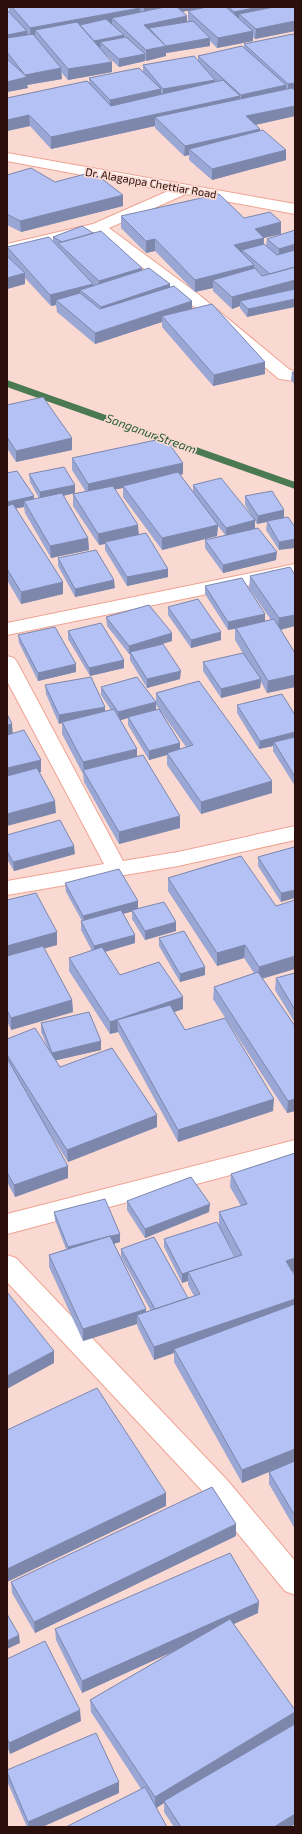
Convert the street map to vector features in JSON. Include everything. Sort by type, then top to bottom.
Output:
[{"type":"street","points":[[7,8],[12,7]]},
{"type":"street","name":"Dr. Alagappa Chettiar Road","points":[[7,157],[295,209]]},
{"type":"street","points":[[7,250],[98,227],[185,189]]},
{"type":"street","points":[[98,227],[192,297],[285,375],[295,376]]},
{"type":"street","points":[[7,629],[295,570]]},
{"type":"street","points":[[7,662],[116,869]]},
{"type":"street","points":[[7,888],[178,859],[295,833]]},
{"type":"street","points":[[7,1224],[295,1149]]},
{"type":"street","points":[[7,1265],[218,1489],[295,1582]]},
{"type":"building","points":[[12,7],[139,7],[140,8],[30,28]]},
{"type":"building","points":[[165,7],[177,7],[187,16],[144,25],[166,46],[146,50],[112,18]]},
{"type":"building","points":[[207,7],[226,7],[253,31],[218,38],[188,11]]},
{"type":"building","points":[[229,7],[259,7],[234,12]]},
{"type":"building","points":[[274,7],[295,7],[295,21],[256,29],[239,14]]},
{"type":"building","points":[[7,10],[27,31],[7,35]]},
{"type":"building","points":[[106,19],[124,35],[94,41],[80,25]]},
{"type":"building","points":[[193,21],[210,38],[166,46],[149,28]]},
{"type":"building","points":[[77,22],[112,62],[68,69],[35,30]]},
{"type":"building","points":[[33,34],[61,68],[25,75],[7,52],[7,38]]},
{"type":"building","points":[[293,34],[295,35],[295,83],[288,84],[244,44]]},
{"type":"building","points":[[126,37],[145,54],[119,59],[100,42]]},
{"type":"building","points":[[242,46],[286,85],[241,95],[198,56]]},
{"type":"building","points":[[194,56],[215,80],[163,89],[143,65]]},
{"type":"building","points":[[7,59],[27,77],[7,82]]},
{"type":"building","points":[[139,68],[161,89],[110,100],[89,78]]},
{"type":"building","points":[[223,80],[240,96],[51,137],[29,115],[7,120],[7,98],[87,81],[111,106]]},
{"type":"building","points":[[292,88],[295,90],[295,106],[246,116],[260,129],[185,146],[155,117]]},
{"type":"building","points":[[263,130],[286,150],[212,169],[189,149]]},
{"type":"building","points":[[31,168],[55,182],[93,172],[123,195],[20,221],[7,214],[7,175]]},
{"type":"building","points":[[219,194],[244,218],[270,212],[281,222],[255,229],[264,238],[234,245],[254,265],[195,280],[155,239],[146,241],[121,216]]},
{"type":"building","points":[[82,226],[93,233],[62,242],[53,237]]},
{"type":"building","points":[[295,230],[295,244],[279,249],[267,239]]},
{"type":"building","points":[[101,231],[142,268],[99,281],[58,243]]},
{"type":"building","points":[[49,237],[93,284],[50,295],[7,247]]},
{"type":"building","points":[[264,244],[277,255],[295,250],[295,267],[270,274],[242,250]]},
{"type":"building","points":[[7,256],[25,273],[7,278]]},
{"type":"building","points":[[295,267],[295,280],[232,297],[213,280],[255,268],[262,276]]},
{"type":"building","points":[[149,268],[170,284],[101,307],[80,290]]},
{"type":"building","points":[[174,286],[192,301],[95,333],[56,300],[80,293],[100,309]]},
{"type":"building","points":[[295,289],[295,299],[248,309],[240,301]]},
{"type":"building","points":[[212,304],[265,362],[214,375],[162,316]]},
{"type":"building","points":[[43,397],[72,438],[16,451],[7,437],[7,405]]},
{"type":"building","points":[[165,438],[183,463],[88,484],[72,458]]},
{"type":"building","points":[[64,467],[75,485],[40,492],[29,474]]},
{"type":"building","points":[[17,471],[34,496],[7,502],[7,473]]},
{"type":"building","points":[[178,472],[218,525],[162,538],[123,486]]},
{"type":"building","points":[[221,478],[255,520],[226,528],[193,485]]},
{"type":"building","points":[[113,486],[138,525],[98,534],[73,494]]},
{"type":"building","points":[[272,491],[284,510],[258,516],[245,496]]},
{"type":"building","points":[[62,493],[88,538],[50,546],[24,501]]},
{"type":"building","points":[[13,504],[63,582],[21,592],[7,569],[7,506]]},
{"type":"building","points":[[288,517],[295,527],[295,539],[279,542],[267,521]]},
{"type":"building","points":[[258,528],[277,552],[223,565],[205,540]]},
{"type":"building","points":[[146,533],[168,569],[127,577],[105,542]]},
{"type":"building","points":[[96,550],[114,580],[75,589],[58,558]]},
{"type":"building","points":[[290,567],[295,575],[295,615],[279,618],[250,576]]},
{"type":"building","points":[[242,578],[265,614],[228,622],[205,586]]},
{"type":"building","points":[[198,599],[221,632],[191,640],[168,607]]},
{"type":"building","points":[[149,605],[172,633],[129,646],[106,617]]},
{"type":"building","points":[[274,619],[295,653],[295,675],[268,681],[236,628]]},
{"type":"building","points":[[101,623],[124,660],[89,668],[68,631]]},
{"type":"building","points":[[55,627],[76,664],[38,673],[18,635]]},
{"type":"building","points":[[163,644],[181,671],[147,679],[130,652]]},
{"type":"building","points":[[243,653],[261,679],[221,689],[203,662]]},
{"type":"building","points":[[91,677],[105,707],[59,715],[45,685]]},
{"type":"building","points":[[137,677],[156,702],[118,712],[101,687]]},
{"type":"building","points":[[199,681],[272,781],[201,802],[167,753],[193,745],[156,693]]},
{"type":"building","points":[[282,694],[295,715],[295,732],[260,741],[237,705]]},
{"type":"building","points":[[114,709],[137,749],[83,762],[62,722]]},
{"type":"building","points":[[159,709],[180,743],[149,751],[128,717]]},
{"type":"building","points":[[7,714],[12,724],[7,725]]},
{"type":"building","points":[[24,730],[41,760],[7,768],[7,735]]},
{"type":"building","points":[[295,737],[295,777],[274,742]]},
{"type":"building","points":[[143,755],[180,816],[119,832],[83,770]]},
{"type":"building","points":[[37,768],[55,801],[7,814],[7,776]]},
{"type":"building","points":[[60,820],[74,846],[13,862],[7,851],[7,835]]},
{"type":"building","points":[[294,847],[295,890],[281,893],[258,857]]},
{"type":"building","points":[[241,856],[276,906],[295,900],[295,956],[259,967],[245,945],[217,953],[168,878]]},
{"type":"building","points":[[119,869],[138,901],[83,916],[65,883]]},
{"type":"building","points":[[36,893],[57,932],[7,946],[7,900]]},
{"type":"building","points":[[164,902],[176,922],[145,931],[132,910]]},
{"type":"building","points":[[121,910],[135,935],[94,946],[81,921]]},
{"type":"building","points":[[184,931],[205,967],[180,974],[159,938]]},
{"type":"building","points":[[43,946],[72,1000],[11,1018],[7,1010],[7,956]]},
{"type":"building","points":[[102,947],[120,975],[159,962],[183,997],[110,1022],[69,958]]},
{"type":"building","points":[[258,972],[295,1026],[295,1099],[288,1101],[214,987]]},
{"type":"building","points":[[295,973],[295,1010],[276,978]]},
{"type":"building","points":[[170,1005],[185,1030],[225,1018],[274,1099],[178,1130],[117,1020]]},
{"type":"building","points":[[89,1012],[101,1041],[52,1053],[41,1023]]},
{"type":"building","points":[[35,1028],[60,1067],[112,1048],[157,1115],[67,1150],[7,1055],[7,1039]]},
{"type":"building","points":[[7,1058],[68,1166],[14,1185],[7,1172]]},
{"type":"building","points":[[295,1153],[295,1258],[286,1261],[295,1276],[295,1299],[154,1347],[137,1315],[200,1294],[188,1272],[242,1255],[219,1212],[247,1204],[231,1174]]},
{"type":"building","points":[[191,1177],[210,1204],[145,1229],[127,1201]]},
{"type":"building","points":[[105,1199],[120,1234],[68,1247],[54,1212]]},
{"type":"building","points":[[217,1222],[235,1257],[182,1274],[164,1239]]},
{"type":"building","points":[[110,1236],[146,1309],[83,1329],[49,1255]]},
{"type":"building","points":[[154,1237],[188,1298],[155,1309],[121,1249]]},
{"type":"building","points":[[7,1292],[54,1351],[7,1376]]},
{"type":"building","points":[[295,1304],[295,1449],[242,1470],[174,1349]]},
{"type":"building","points":[[97,1388],[166,1493],[7,1569],[7,1430]]},
{"type":"building","points":[[295,1461],[295,1516],[269,1472]]},
{"type":"building","points":[[212,1487],[236,1524],[34,1622],[11,1582]]},
{"type":"building","points":[[230,1553],[259,1602],[82,1681],[55,1629]]},
{"type":"building","points":[[7,1614],[19,1635],[7,1641]]},
{"type":"building","points":[[230,1619],[295,1712],[155,1797],[90,1700]]},
{"type":"building","points":[[45,1641],[80,1710],[9,1743],[7,1738],[7,1659]]},
{"type":"building","points":[[295,1724],[295,1814],[274,1827],[181,1827],[164,1801]]},
{"type":"building","points":[[96,1733],[119,1782],[28,1822],[7,1770]]},
{"type":"building","points":[[145,1787],[167,1827],[66,1827]]},
{"type":"waterway","name":"Sanganur Stream","points":[[7,383],[295,486]]}]
